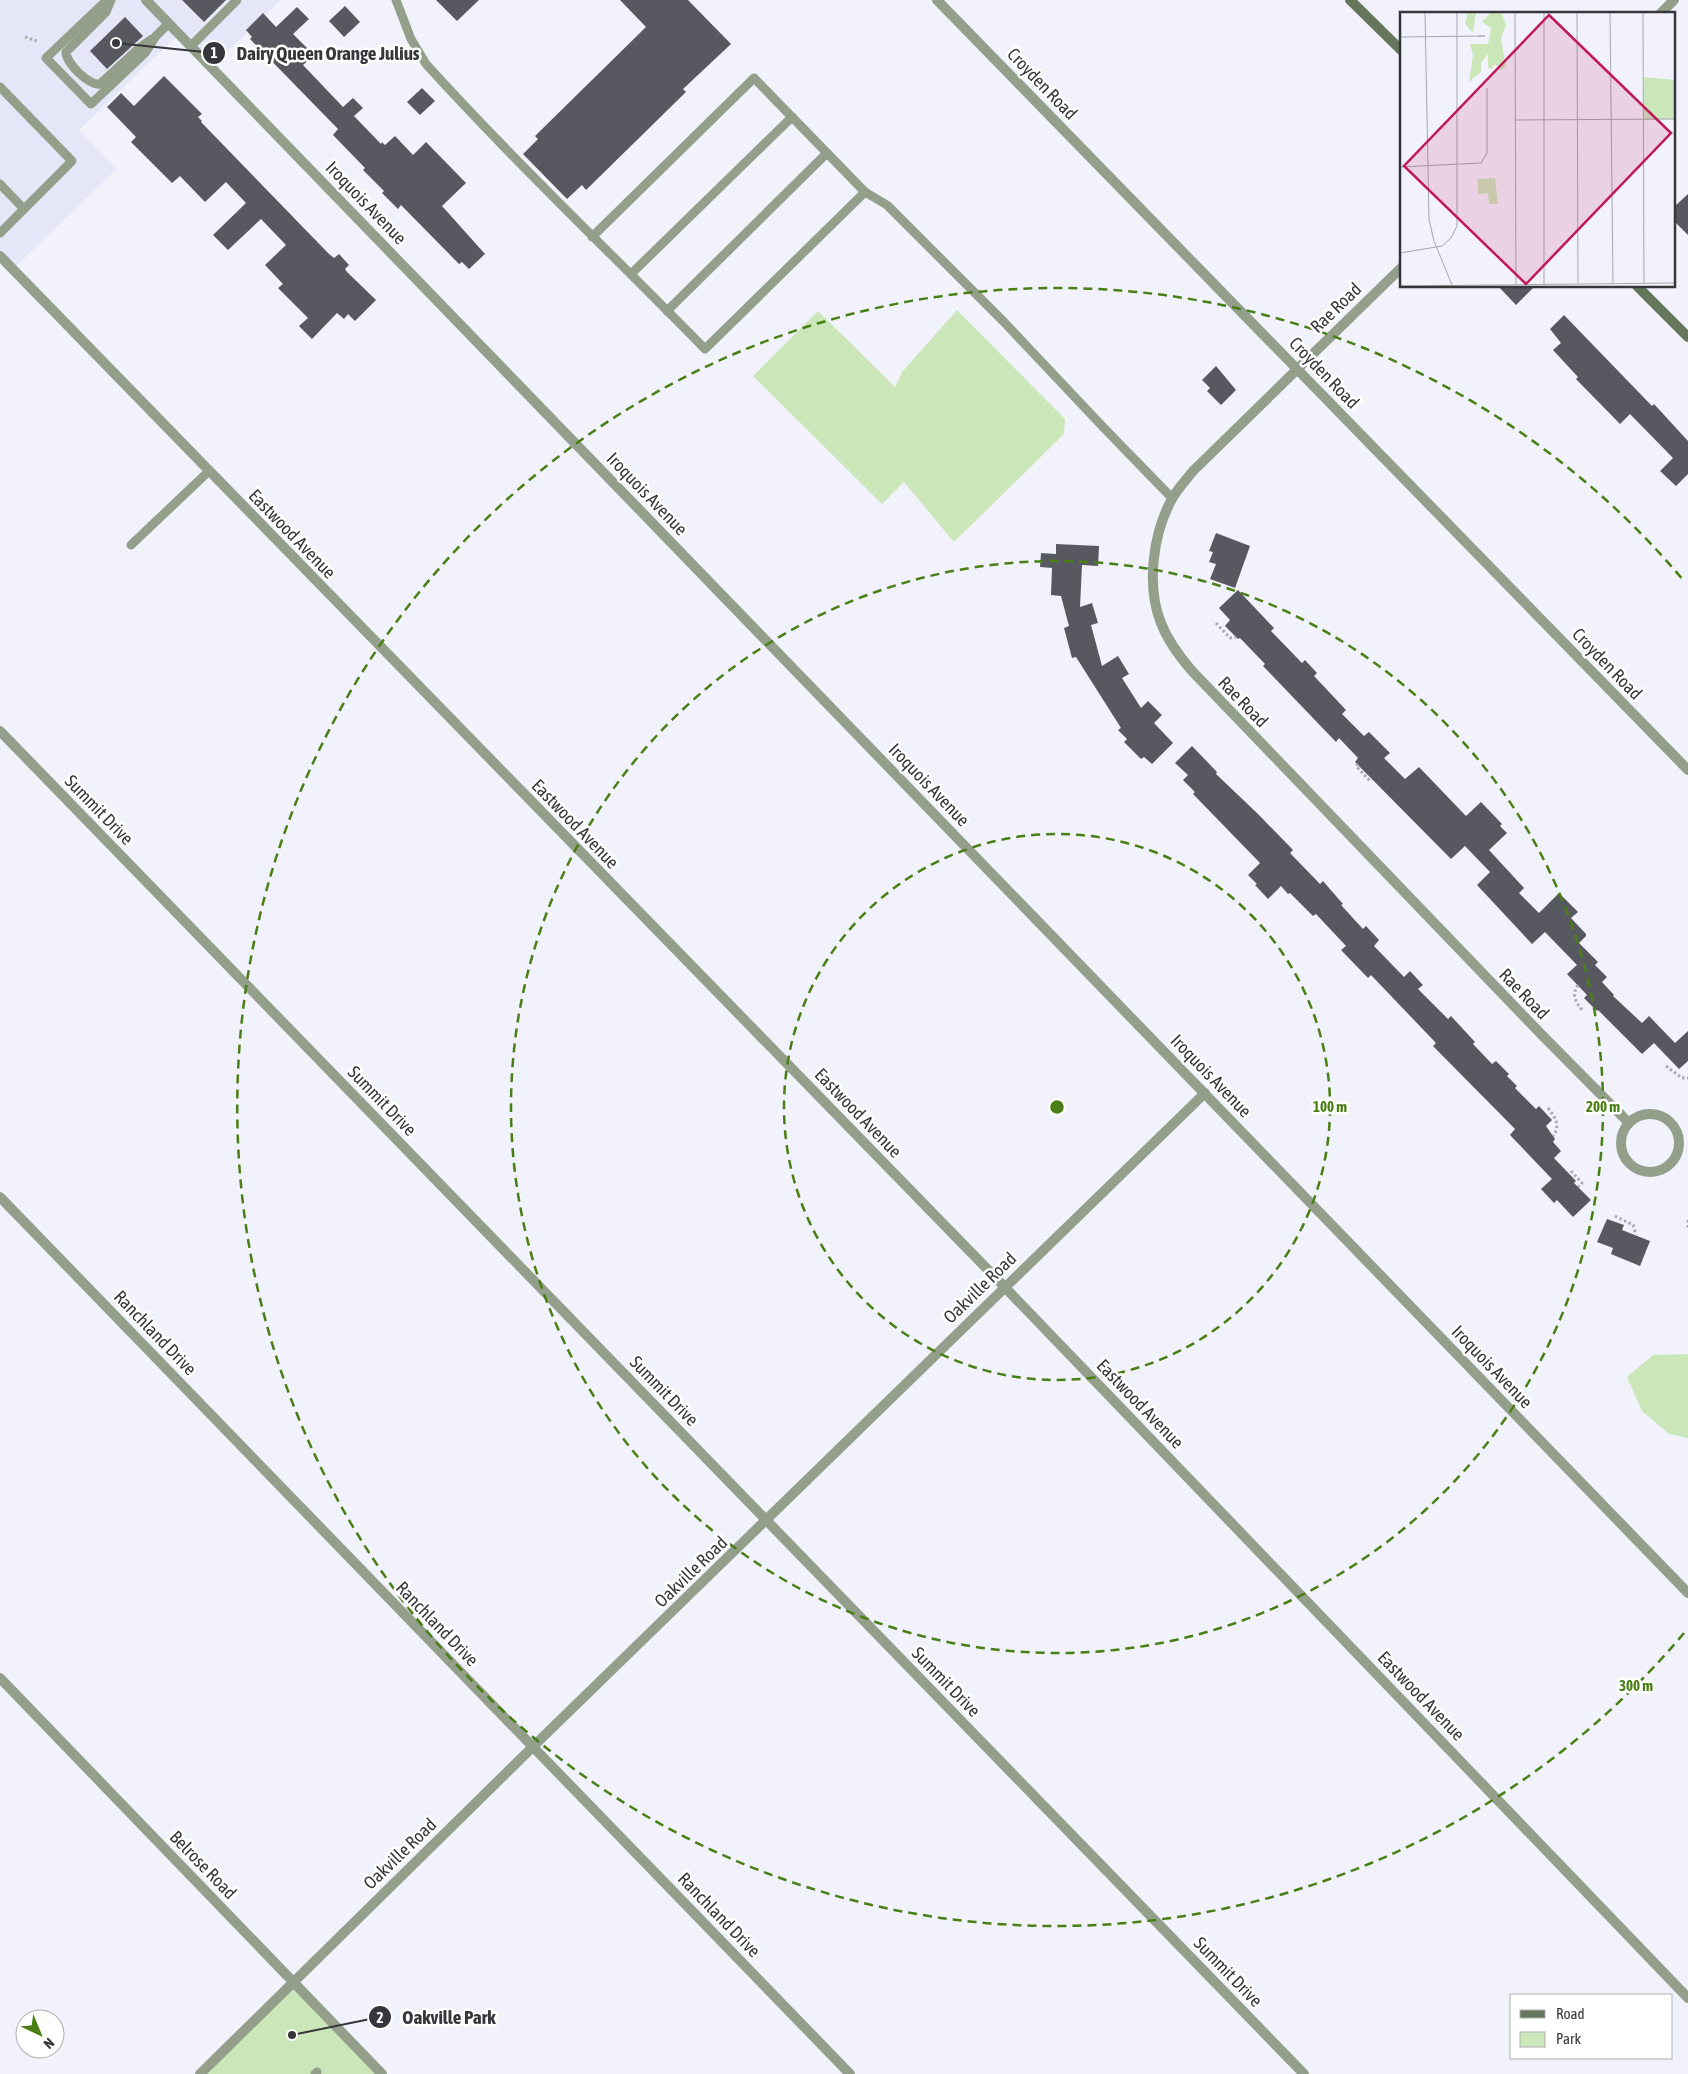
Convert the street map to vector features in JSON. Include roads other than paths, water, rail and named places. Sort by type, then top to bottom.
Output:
[{"type":"street","name":"Iroquois Avenue","points":[[146,0],[1688,1593]]},
{"type":"street","name":"Croyden Road","points":[[937,0],[1688,770]]},
{"type":"street","points":[[1350,0],[1400,49]]},
{"type":"street","points":[[1662,12],[1674,0]]},
{"type":"street","name":"Eastwood Avenue","points":[[0,256],[1005,1287],[1688,1998]]},
{"type":"street","name":"Rae Road","points":[[1400,269],[1193,471],[1172,498],[1161,524],[1154,548],[1155,601],[1160,621],[1168,639],[1180,658],[1305,790],[1629,1123]]},
{"type":"street","points":[[1639,288],[1688,337]]},
{"type":"street","name":"Summit Drive","points":[[0,731],[1304,2074]]},
{"type":"street","name":"Oakville Road","points":[[200,2074],[1205,1093]]},
{"type":"street","points":[[1650,1114],[1658,1115],[1671,1123],[1678,1138],[1677,1154],[1673,1161],[1662,1170],[1655,1172],[1642,1171],[1630,1165],[1623,1154],[1620,1142],[1624,1128],[1629,1123],[1635,1118],[1650,1114]]},
{"type":"street","name":"Ranchland Drive","points":[[0,1197],[850,2074]]},
{"type":"street","name":"Belrose Road","points":[[0,1678],[382,2074]]},
{"type":"lane","points":[[109,0],[46,58],[91,104],[145,53],[156,36]]},
{"type":"lane","points":[[109,0],[106,12],[66,52],[68,61],[94,85],[100,84],[169,23]]},
{"type":"lane","points":[[191,46],[238,0]]},
{"type":"lane","points":[[396,0],[411,39],[426,64],[592,237],[705,349],[865,192]]},
{"type":"lane","points":[[592,237],[754,78],[865,192],[887,205],[1004,322],[1172,498]]},
{"type":"lane","points":[[0,87],[72,161],[0,233]]},
{"type":"lane","points":[[631,274],[792,117]]},
{"type":"lane","points":[[667,311],[827,153]]},
{"type":"lane","points":[[0,184],[24,209]]},
{"type":"lane","points":[[131,545],[209,471]]},
{"type":"place","name":"Dairy Queen Orange Julius","points":[[116,43]]},
{"type":"place","name":"Oakville Park","points":[[292,2035]]}]
